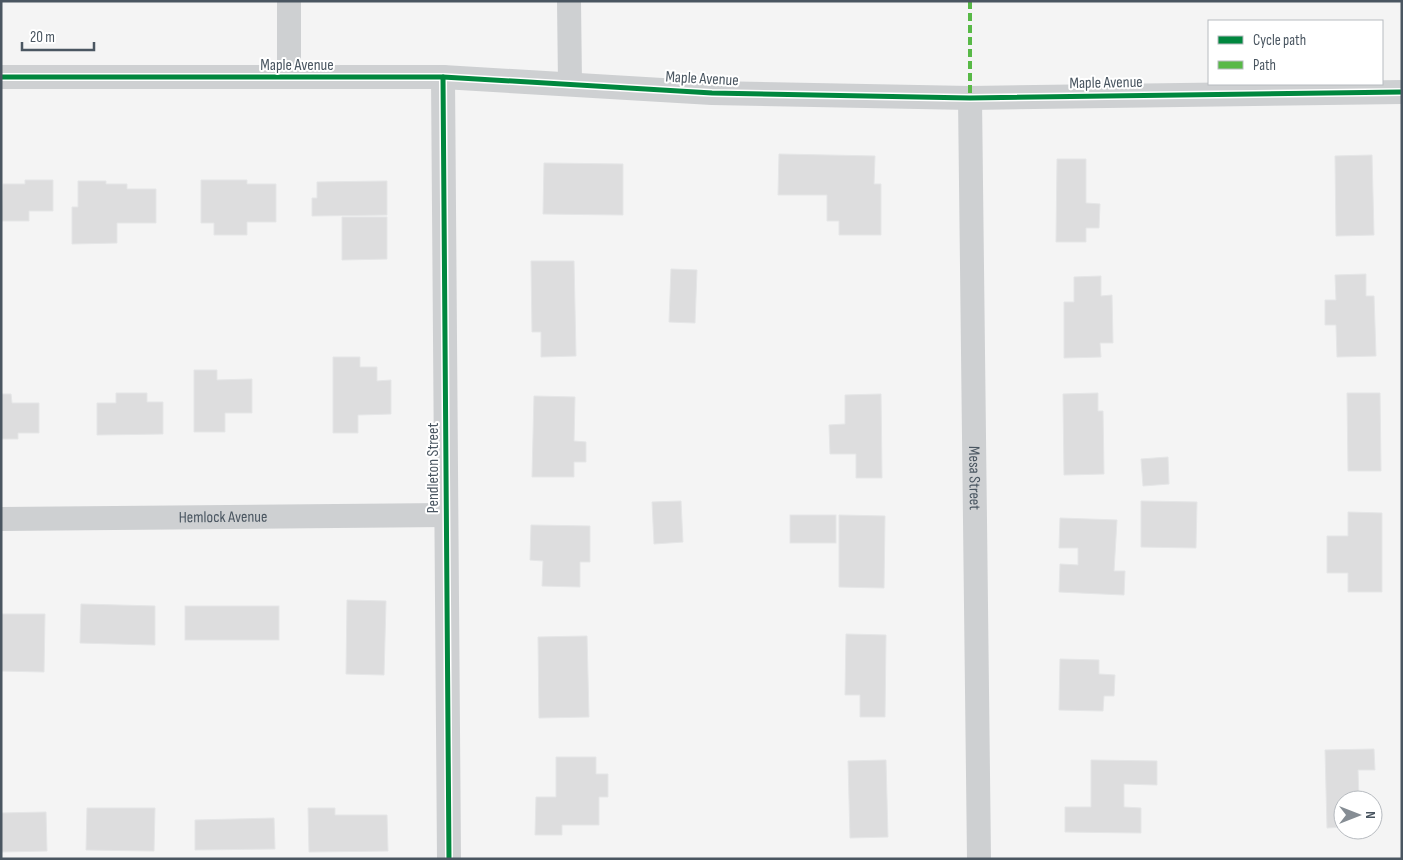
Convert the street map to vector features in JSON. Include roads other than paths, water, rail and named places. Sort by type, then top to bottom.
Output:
[{"type":"street","points":[[289,1],[289,77]]},
{"type":"street","points":[[569,1],[570,84]]},
{"type":"street","name":"Maple Avenue","points":[[1,78],[443,77],[712,93],[970,98],[1402,92]]},
{"type":"street","name":"Pendleton Street","points":[[443,77],[449,859]]},
{"type":"street","name":"Mesa Street","points":[[970,98],[979,859]]},
{"type":"street","name":"Hemlock Avenue","points":[[1,519],[446,515]]}]
